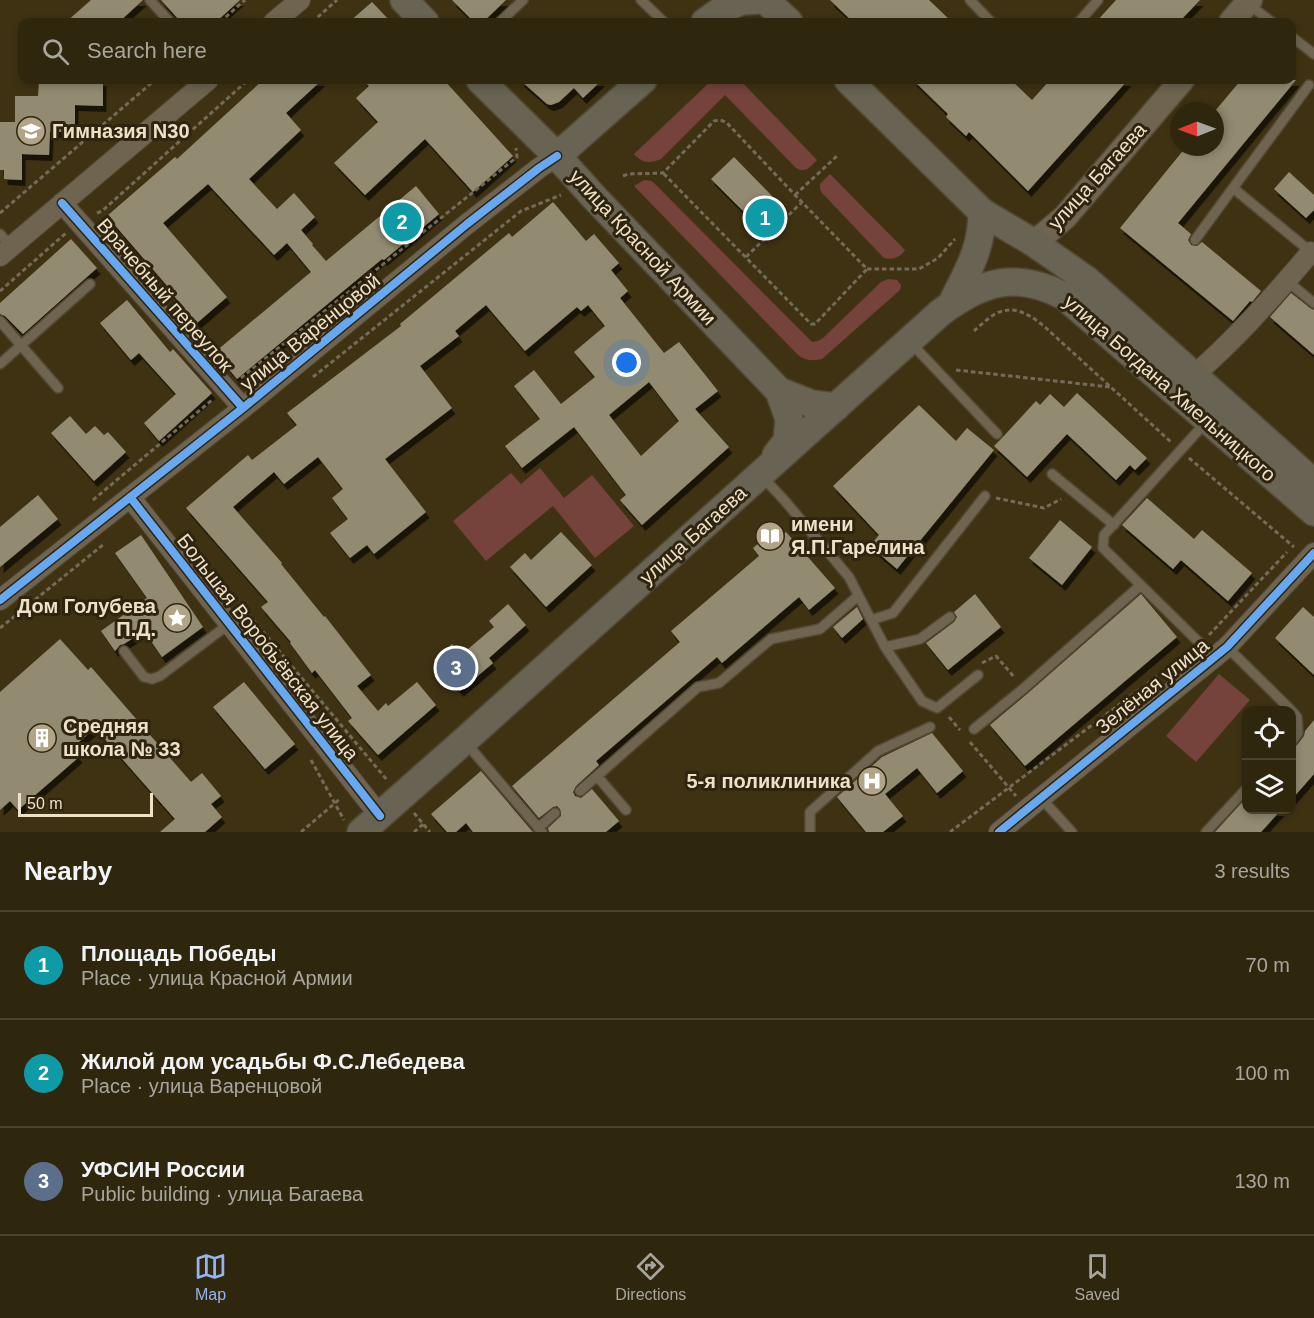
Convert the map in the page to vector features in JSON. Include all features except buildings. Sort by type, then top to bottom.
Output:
[{"type":"main road","points":[[404,0],[421,18]]},
{"type":"main road","points":[[710,15],[742,1],[765,0],[785,18]]},
{"type":"main road","name":"улица Красной Армии","points":[[484,84],[557,156],[779,391],[789,419],[787,441],[760,475]]},
{"type":"main road","name":"улица Варенцовой","points":[[557,156],[639,84]]},
{"type":"main road","name":"улица Богдана Хмельницкого","points":[[852,84],[982,212],[1034,243],[1087,280],[1314,483]]},
{"type":"main road","name":"улица Багаева","points":[[378,827],[464,741],[951,305],[980,242],[982,212]]},
{"type":"main road","name":"улица Богдана Хмельницкого","points":[[951,305],[976,290],[990,285],[1020,282],[1035,283],[1070,299],[1314,512]]},
{"type":"main road","name":"улица Красной Армии","points":[[779,391],[812,404],[836,407]]},
{"type":"street","points":[[279,18],[300,0]]},
{"type":"street","points":[[1234,18],[1248,2]]},
{"type":"street","points":[[4,246],[62,203],[203,84]]},
{"type":"street","name":"улица Багаева","points":[[1034,243],[1065,217],[1179,84]]},
{"type":"street","name":"улица Варенцовой","points":[[0,600],[243,408],[467,225],[557,156]]},
{"type":"street","name":"Врачебный переулок","points":[[62,203],[243,408]]},
{"type":"street","points":[[1193,376],[1222,351],[1311,252]]},
{"type":"street","name":"Большая Воробьёвская улица","points":[[130,497],[229,624],[378,827]]},
{"type":"street","name":"Зелёная улица","points":[[999,832],[1214,649],[1314,553]]},
{"type":"lane","points":[[150,0],[166,18]]},
{"type":"lane","points":[[504,18],[523,0]]},
{"type":"lane","points":[[641,0],[660,18]]},
{"type":"lane","points":[[970,0],[987,18]]},
{"type":"lane","points":[[1082,18],[1098,0]]},
{"type":"lane","points":[[1248,2],[1267,18]]},
{"type":"lane","points":[[1296,40],[1314,54]]},
{"type":"lane","points":[[1195,240],[1309,85]]},
{"type":"lane","points":[[1233,188],[1311,252]]},
{"type":"lane","points":[[1287,281],[1314,303]]},
{"type":"lane","points":[[0,364],[90,284]]},
{"type":"lane","points":[[0,321],[58,388]]},
{"type":"lane","points":[[909,341],[998,434]]},
{"type":"lane","points":[[1209,420],[1104,535],[1103,548],[1214,649],[1285,706]]},
{"type":"lane","points":[[1052,474],[1114,525]]},
{"type":"lane","points":[[760,475],[849,577],[885,647],[922,701],[937,708],[978,675]]},
{"type":"lane","points":[[870,620],[893,613],[985,496]]},
{"type":"lane","points":[[974,729],[1141,585]]},
{"type":"lane","points":[[580,791],[698,687],[719,683],[771,639],[820,629],[858,596]]},
{"type":"lane","points":[[885,647],[920,639],[950,617]]},
{"type":"lane","points":[[124,651],[144,677],[152,679],[160,676],[229,624]]},
{"type":"lane","points":[[1296,716],[1298,733],[1296,736]]},
{"type":"lane","points":[[810,832],[810,812],[878,751],[930,727]]},
{"type":"lane","points":[[464,741],[540,830],[555,813]]},
{"type":"lane","points":[[597,776],[626,810]]},
{"type":"lane","points":[[1206,832],[1242,793]]},
{"type":"lane","points":[[1041,798],[1072,832]]},
{"type":"path","points":[[224,18],[244,0]]},
{"type":"path","points":[[317,18],[337,0]]},
{"type":"path","points":[[0,213],[150,84]]},
{"type":"path","points":[[0,291],[79,222],[102,211],[244,84]]},
{"type":"path","points":[[623,176],[663,173],[714,121],[720,120],[726,122],[867,269],[919,269],[938,258],[959,235]]},
{"type":"path","points":[[91,502],[226,389],[278,350],[517,157],[516,146]]},
{"type":"path","points":[[795,195],[838,155]]},
{"type":"path","points":[[663,173],[811,324],[815,324],[867,269]]},
{"type":"path","points":[[746,257],[802,202]]},
{"type":"path","points":[[974,331],[998,312],[1014,311],[1029,314],[1046,327]]},
{"type":"path","points":[[933,367],[1110,387]]},
{"type":"path","points":[[985,496],[1044,508],[1061,499]]},
{"type":"path","points":[[950,832],[1214,649],[1293,546]]},
{"type":"path","points":[[239,603],[380,771]]},
{"type":"path","points":[[301,832],[334,802]]},
{"type":"path","points":[[414,832],[423,824]]},
{"type":"shaded area","points":[[708,84],[744,84],[817,160],[805,170],[796,168],[725,95],[661,159],[646,162],[634,154]]},
{"type":"shaded area","points":[[830,174],[905,250],[899,257],[884,258],[822,193],[820,184]]},
{"type":"shaded area","points":[[644,180],[652,181],[812,342],[823,338],[881,282],[888,279],[897,280],[901,285],[900,290],[822,359],[804,358],[798,355],[634,186]]},
{"type":"shaded area","points":[[540,468],[564,498],[592,475],[634,526],[595,558],[553,506],[486,561],[453,521],[511,473],[521,484]]},
{"type":"shaded area","points":[[1219,674],[1250,700],[1242,706],[1242,709],[1196,762],[1166,736]]},
{"type":"cycle path","points":[[0,600],[243,408],[467,224],[557,156]]},
{"type":"cycle path","points":[[62,203],[243,408]]},
{"type":"cycle path","points":[[130,497],[380,816]]},
{"type":"cycle path","points":[[999,832],[1227,647],[1314,553]]},
{"type":"place","name":"Гимназия N30","points":[[31,131]]},
{"type":"place","name":"Площадь Победы","points":[[765,218]]},
{"type":"place","name":"Жилой дом усадьбы Ф.С.Лебедева","points":[[402,222]]},
{"type":"place","name":"имени Я.П.Гарелина","points":[[770,536]]},
{"type":"place","name":"Дом Голубева П.Д.","points":[[177,618]]},
{"type":"place","name":"УФСИН России","points":[[456,668]]},
{"type":"place","name":"Средняя школа № 33","points":[[42,738]]},
{"type":"place","name":"5-я поликлиника","points":[[872,781]]}]
